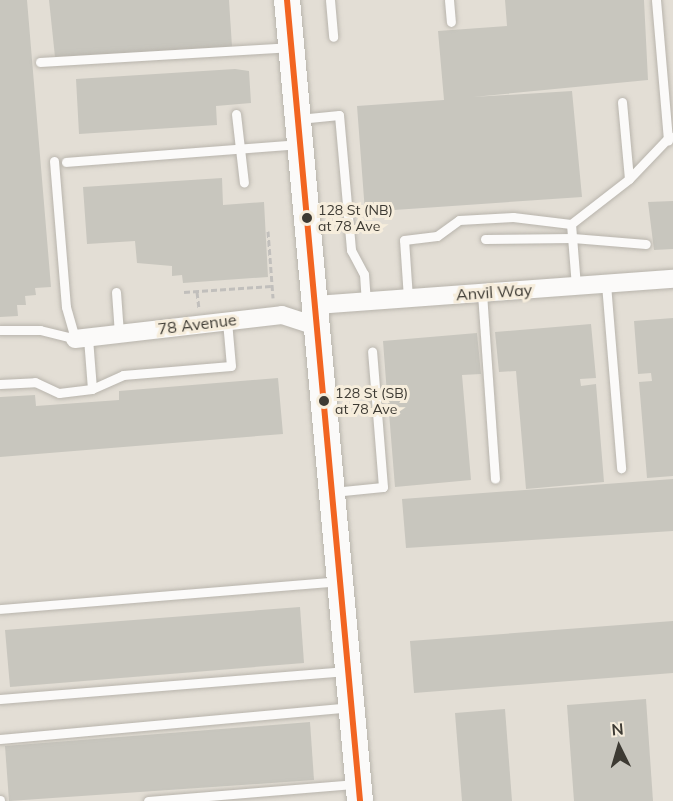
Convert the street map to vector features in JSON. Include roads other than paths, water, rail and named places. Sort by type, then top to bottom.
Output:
[{"type":"main road","points":[[287,0],[359,792]]},
{"type":"street","name":"Anvil Way","points":[[317,316],[366,301],[673,279]]},
{"type":"street","name":"78 Avenue","points":[[82,338],[227,319],[282,315],[317,316]]},
{"type":"lane","points":[[330,0],[333,37]]},
{"type":"lane","points":[[449,0],[451,22]]},
{"type":"lane","points":[[408,298],[404,240],[437,236],[459,220],[513,217],[572,224],[628,179],[670,135],[657,0]]},
{"type":"lane","points":[[40,62],[292,47]]},
{"type":"lane","points":[[622,102],[628,179]]},
{"type":"lane","points":[[236,114],[244,183]]},
{"type":"lane","points":[[66,162],[240,149],[300,132],[339,115],[351,250],[364,274],[366,301]]},
{"type":"lane","points":[[54,161],[66,307],[82,338],[92,389]]},
{"type":"lane","points":[[572,224],[576,286]]},
{"type":"lane","points":[[485,239],[573,238],[646,244]]},
{"type":"lane","points":[[606,284],[621,468]]},
{"type":"lane","points":[[116,292],[119,334]]},
{"type":"lane","points":[[482,293],[495,479]]},
{"type":"lane","points":[[0,384],[35,382],[59,393],[92,389],[123,375],[231,366],[227,319]]},
{"type":"lane","points":[[0,330],[40,330],[82,338]]},
{"type":"lane","points":[[333,492],[383,487],[372,351]]},
{"type":"lane","points":[[0,609],[340,581]]},
{"type":"lane","points":[[0,699],[348,671]]},
{"type":"lane","points":[[0,739],[351,707]]},
{"type":"lane","points":[[147,801],[359,792]]},
{"type":"place","name":"128 St (NB) at 78 Ave","points":[[307,218]]},
{"type":"place","name":"128 St (SB) at 78 Ave","points":[[324,401]]}]
